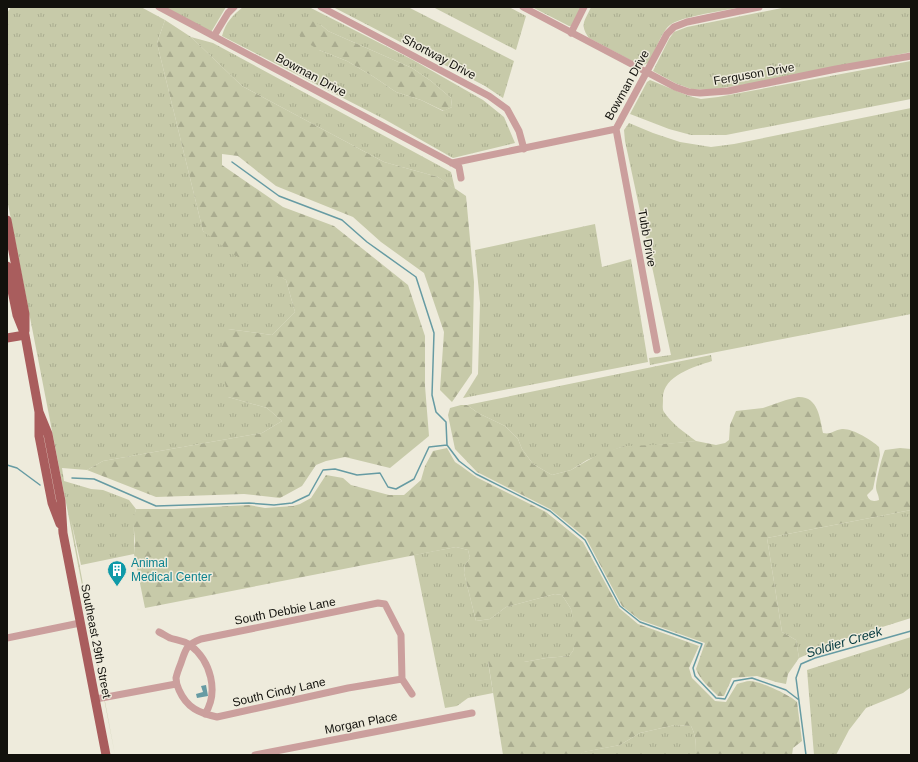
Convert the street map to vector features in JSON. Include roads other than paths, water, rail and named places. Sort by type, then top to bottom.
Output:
[{"type":"main road","name":"Southeast 29th Street","points":[[7,220],[25,314],[25,334],[39,412],[48,434],[61,501],[63,533],[106,755]]},
{"type":"main road","name":"Southeast 29th Street","points":[[7,266],[17,315],[25,334]]},
{"type":"main road","points":[[7,338],[25,334]]},
{"type":"street","name":"Bowman Drive","points":[[159,7],[452,163],[616,129],[648,72],[667,34],[674,27],[687,22],[759,7]]},
{"type":"street","points":[[214,36],[228,13],[234,7]]},
{"type":"street","name":"Shortway Drive","points":[[321,7],[489,96],[507,109],[519,131],[524,148]]},
{"type":"street","name":"Ferguson Drive","points":[[523,7],[675,87],[689,92],[728,92],[836,69],[911,56]]},
{"type":"street","points":[[571,33],[584,7]]},
{"type":"street","name":"Tubb Drive","points":[[616,129],[657,350]]},
{"type":"street","points":[[452,163],[459,167],[461,178]]},
{"type":"street","name":"South Debbie Lane","points":[[189,644],[206,638],[378,603],[385,604],[401,635],[402,679]]},
{"type":"street","points":[[7,638],[80,624]]},
{"type":"street","points":[[159,632],[168,637],[189,644],[206,662],[212,699],[205,714]]},
{"type":"street","points":[[96,700],[176,684],[178,670],[189,644]]},
{"type":"street","points":[[402,679],[412,694]]},
{"type":"street","name":"South Cindy Lane","points":[[176,684],[187,704],[205,714],[217,717],[348,688],[402,679]]},
{"type":"street","name":"Morgan Place","points":[[255,755],[472,713]]},
{"type":"water","points":[[206,685],[208,696],[197,698],[196,694],[203,692],[201,686]]},
{"type":"waterway","points":[[232,162],[279,196],[342,220],[367,242],[416,277],[434,333],[432,395],[436,412],[446,422],[447,445],[459,461],[476,474],[550,511],[585,540],[620,606],[640,622],[702,644],[693,668],[695,676],[716,698],[725,699],[734,681],[752,678],[786,690],[799,700]]},
{"type":"waterway","points":[[72,478],[94,479],[156,506],[249,503],[274,505],[292,503],[309,495],[323,470],[335,469],[357,475],[380,473],[388,487],[396,489],[414,479],[429,447],[447,445]]},
{"type":"waterway","points":[[7,465],[17,468],[40,485]]},
{"type":"waterway","name":"Soldier Creek","points":[[806,755],[796,678],[801,664],[815,658],[911,631]]},
{"type":"place","name":"Animal Medical Center","points":[[117,587]]}]
